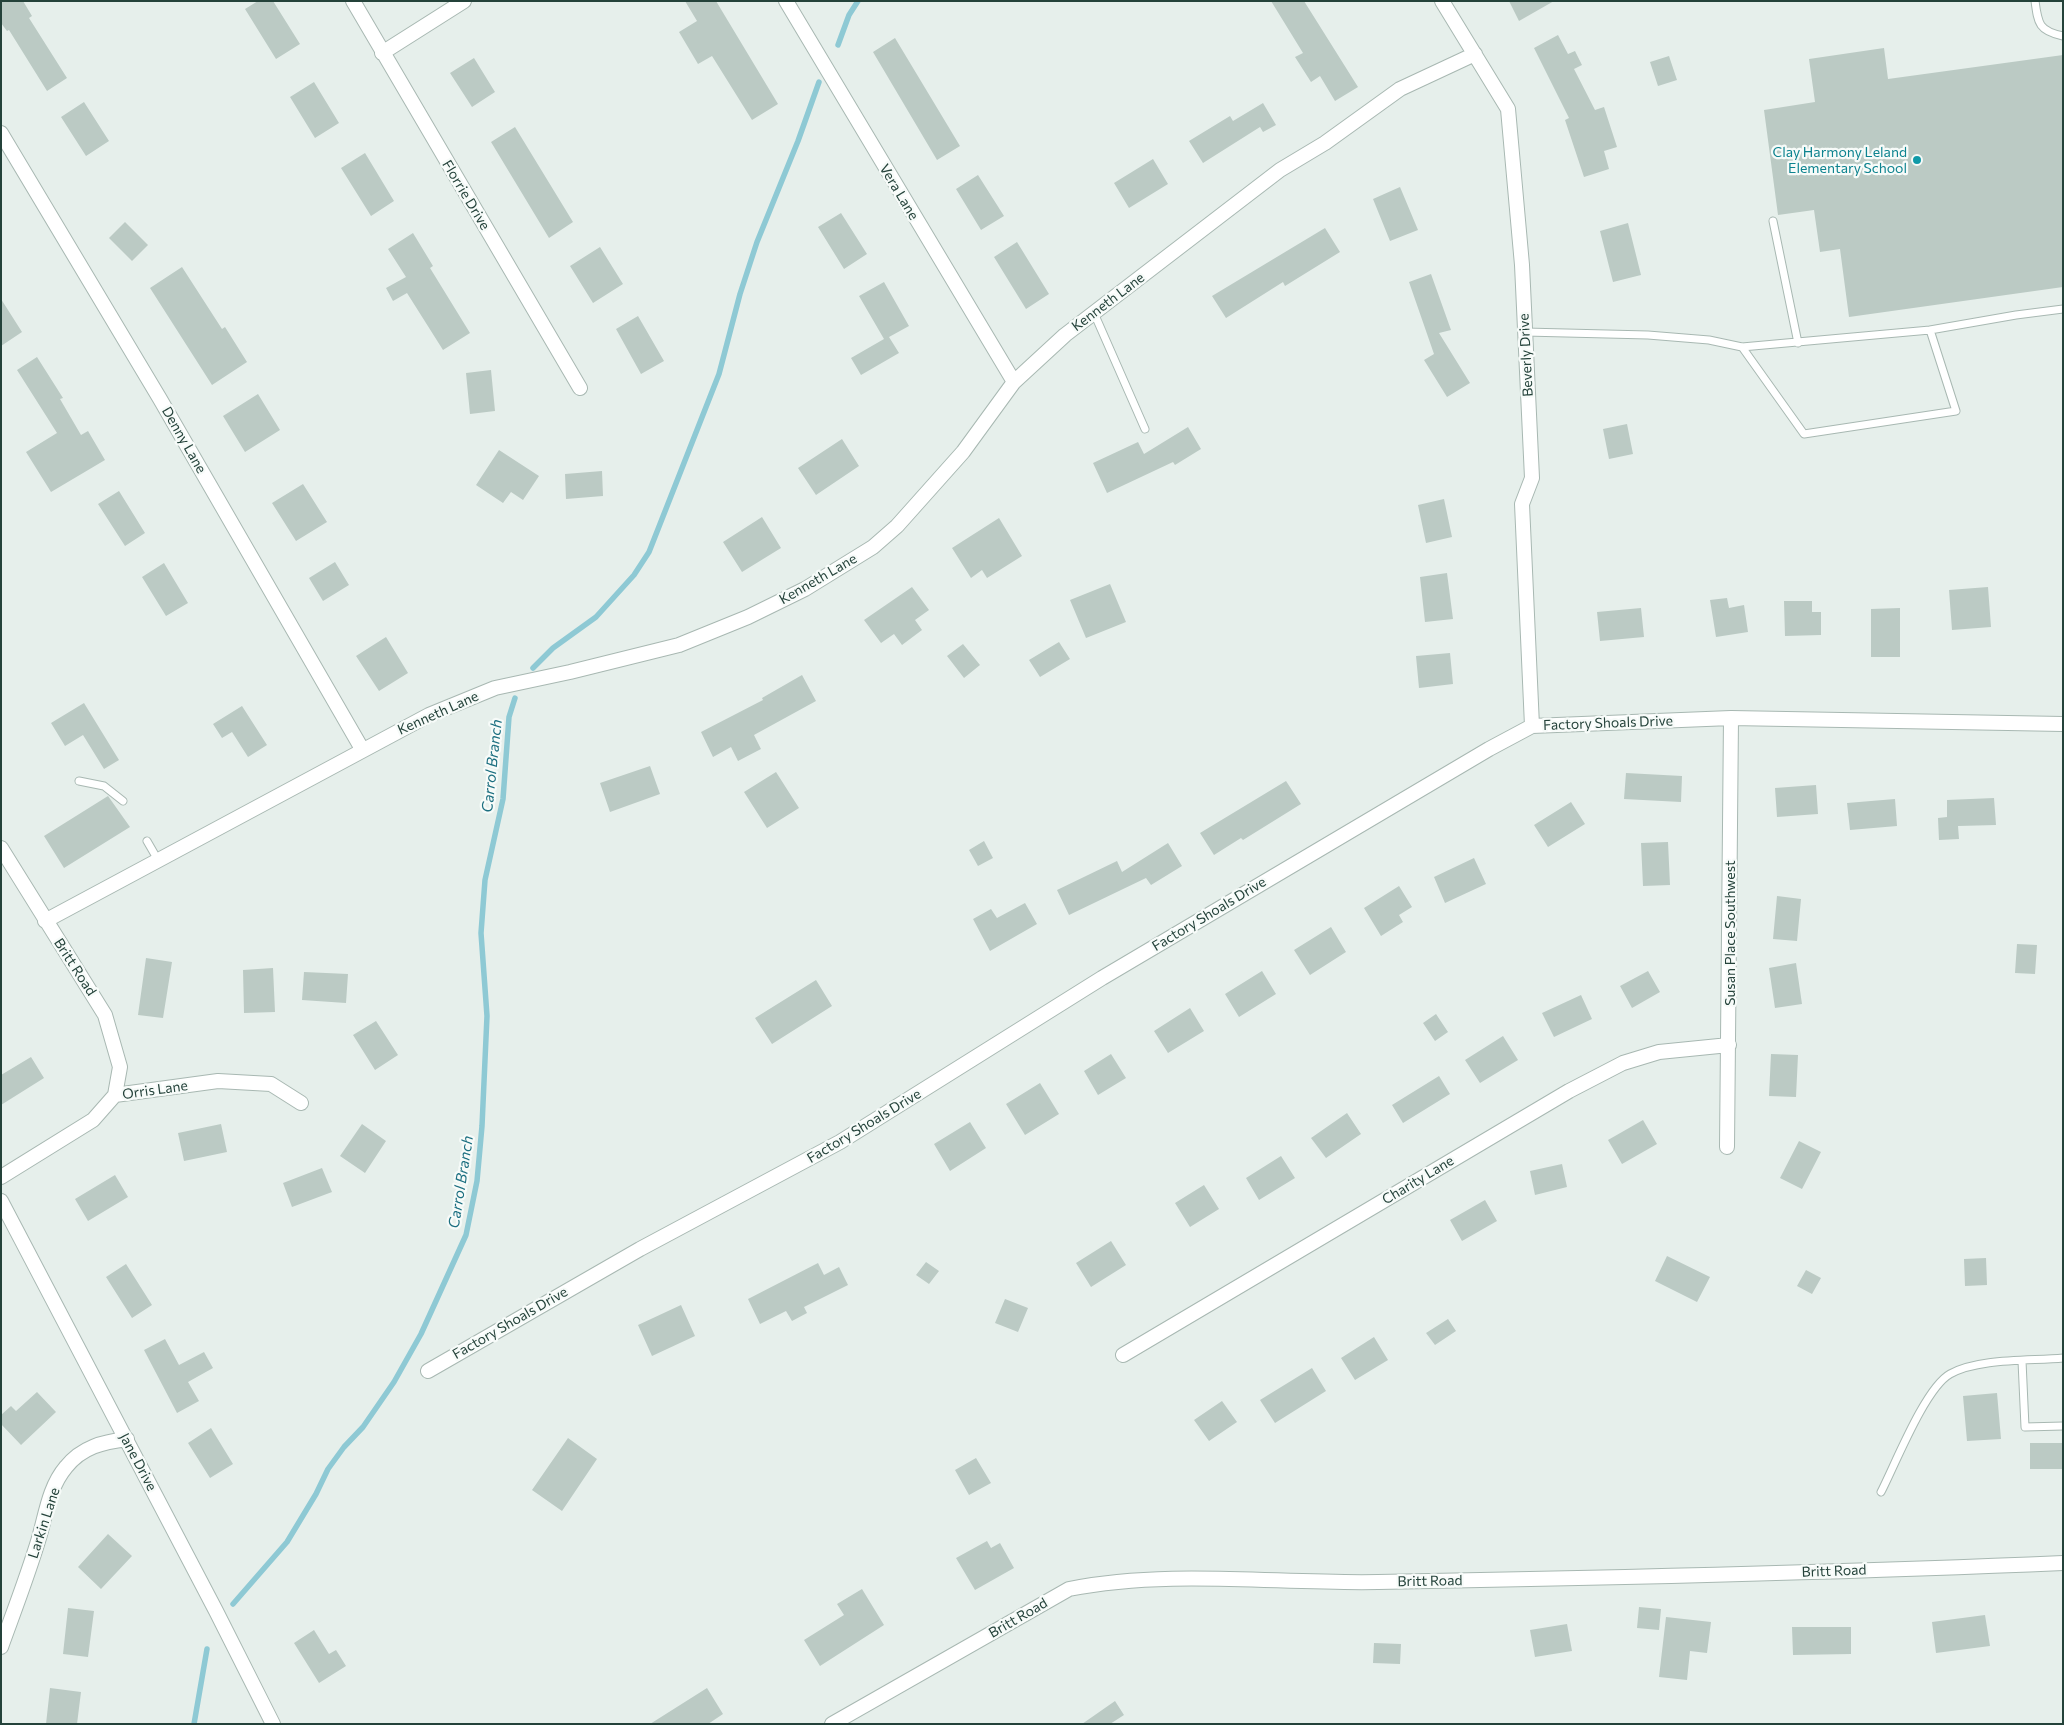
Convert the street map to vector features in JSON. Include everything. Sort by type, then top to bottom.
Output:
[{"type":"street","name":"Florrie Drive","points":[[353,1],[580,388]]},
{"type":"street","points":[[382,53],[464,1]]},
{"type":"street","name":"Vera Lane","points":[[786,1],[1014,382]]},
{"type":"street","name":"Beverly Drive","points":[[1442,1],[1508,109],[1522,265],[1532,478],[1522,504],[1532,726]]},
{"type":"street","name":"Kenneth Lane","points":[[45,921],[362,749],[429,715],[496,688],[679,645],[748,617],[805,589],[873,547],[897,526],[964,452],[1014,382],[1065,335],[1280,170],[1324,143],[1400,89],[1475,54]]},
{"type":"street","name":"Denny Lane","points":[[1,133],[165,408],[362,749]]},
{"type":"street","name":"Factory Shoals Drive","points":[[428,1371],[640,1249],[840,1142],[1102,978],[1489,749],[1532,726],[1731,718],[2063,724]]},
{"type":"street","name":"Susan Place Southwest","points":[[1727,1147],[1731,718]]},
{"type":"street","name":"Britt Road","points":[[1,848],[45,921],[106,1015],[120,1067],[115,1095]]},
{"type":"street","name":"Charity Lane","points":[[1123,1355],[1560,1096],[1623,1063],[1659,1052],[1729,1045]]},
{"type":"street","name":"Orris Lane","points":[[1,1177],[93,1120],[115,1095],[227,1082],[271,1084],[301,1103]]},
{"type":"street","name":"Jane Drive","points":[[1,1201],[127,1439],[273,1724]]},
{"type":"street","name":"Larkin Lane","points":[[1,1647],[54,1487],[65,1468],[86,1450],[104,1442],[127,1439]]},
{"type":"street","name":"Britt Road","points":[[832,1724],[1069,1589],[1093,1584],[1168,1579],[1364,1582],[1719,1576],[2063,1563]]},
{"type":"lane","points":[[2035,1],[2038,21],[2048,33],[2063,36]]},
{"type":"lane","points":[[1773,221],[1798,343]]},
{"type":"lane","points":[[1525,332],[1656,336],[1709,340],[1742,347],[1930,330],[2016,314],[2063,309]]},
{"type":"lane","points":[[1094,313],[1145,429]]},
{"type":"lane","points":[[1742,347],[1804,434],[1956,411],[1930,330]]},
{"type":"lane","points":[[79,780],[104,786],[123,801]]},
{"type":"lane","points":[[147,841],[158,860]]},
{"type":"lane","points":[[1881,1492],[1927,1399],[1949,1374],[1979,1364],[2063,1358]]},
{"type":"lane","points":[[2022,1361],[2024,1427],[2063,1426]]},
{"type":"building","points":[[1,1],[23,1],[32,16],[29,18],[67,78],[47,91],[9,30],[7,31],[1,23]]},
{"type":"building","points":[[258,1],[273,1],[300,44],[276,59],[245,9]]},
{"type":"building","points":[[685,1],[716,1],[778,104],[752,120],[712,56],[698,64],[679,32],[697,21]]},
{"type":"building","points":[[1271,1],[1304,1],[1358,87],[1335,101],[1320,76],[1311,82],[1295,57],[1303,53]]},
{"type":"building","points":[[1509,1],[1554,1],[1519,21]]},
{"type":"building","points":[[1558,35],[1568,54],[1575,51],[1582,65],[1574,69],[1595,110],[1604,107],[1617,147],[1604,151],[1609,169],[1584,177],[1565,120],[1569,118],[1534,48]]},
{"type":"building","points":[[895,38],[960,146],[937,160],[873,52]]},
{"type":"building","name":"Clay Harmony Leland Elementary School","points":[[1884,48],[1888,79],[2063,55],[2063,287],[1849,317],[1840,249],[1820,252],[1814,210],[1778,215],[1764,110],[1815,102],[1809,59]]},
{"type":"building","points":[[1669,56],[1677,80],[1658,86],[1650,62]]},
{"type":"building","points":[[474,58],[495,92],[472,107],[450,73]]},
{"type":"building","points":[[314,82],[339,123],[315,138],[290,97]]},
{"type":"building","points":[[84,102],[109,141],[86,156],[61,117]]},
{"type":"building","points":[[1263,103],[1276,125],[1263,132],[1260,127],[1203,163],[1189,141],[1230,116],[1233,121]]},
{"type":"building","points":[[515,127],[573,222],[549,238],[491,142]]},
{"type":"building","points":[[365,153],[394,201],[371,216],[341,168]]},
{"type":"building","points":[[1153,159],[1168,184],[1129,208],[1114,183]]},
{"type":"building","points":[[978,175],[1004,216],[981,230],[956,189]]},
{"type":"building","points":[[1400,187],[1418,230],[1390,241],[1373,199]]},
{"type":"building","points":[[841,213],[867,254],[844,269],[818,227]]},
{"type":"building","points":[[125,222],[148,245],[132,261],[109,238]]},
{"type":"building","points":[[1628,223],[1641,275],[1613,282],[1600,231]]},
{"type":"building","points":[[1325,228],[1340,252],[1285,286],[1283,282],[1226,318],[1212,296]]},
{"type":"building","points":[[413,233],[433,266],[430,268],[470,333],[443,350],[407,293],[393,301],[386,288],[406,277],[388,249]]},
{"type":"building","points":[[1017,242],[1049,294],[1026,309],[994,257]]},
{"type":"building","points":[[600,247],[623,284],[593,303],[570,266]]},
{"type":"building","points":[[182,267],[222,329],[225,327],[247,362],[212,385],[150,288]]},
{"type":"building","points":[[1431,274],[1451,330],[1439,333],[1470,383],[1447,397],[1424,360],[1434,354],[1409,282]]},
{"type":"building","points":[[884,282],[909,326],[889,337],[899,353],[861,375],[851,358],[884,339],[859,296]]},
{"type":"building","points":[[1,299],[22,332],[1,346]]},
{"type":"building","points":[[638,316],[664,361],[641,374],[616,329]]},
{"type":"building","points":[[37,357],[63,398],[60,399],[81,435],[88,431],[105,460],[51,492],[26,452],[57,433],[17,370]]},
{"type":"building","points":[[491,370],[495,411],[470,414],[466,373]]},
{"type":"building","points":[[258,394],[280,430],[245,452],[223,416]]},
{"type":"building","points":[[1627,424],[1633,454],[1609,459],[1603,429]]},
{"type":"building","points":[[1188,427],[1201,449],[1175,465],[1173,462],[1107,493],[1093,463],[1138,442],[1144,454]]},
{"type":"building","points":[[842,439],[859,466],[816,495],[798,468]]},
{"type":"building","points":[[499,450],[539,476],[523,500],[511,492],[503,503],[476,485]]},
{"type":"building","points":[[602,471],[603,496],[566,499],[565,474]]},
{"type":"building","points":[[303,484],[327,522],[296,541],[272,503]]},
{"type":"building","points":[[119,491],[145,533],[125,546],[98,504]]},
{"type":"building","points":[[1444,499],[1452,537],[1426,543],[1418,505]]},
{"type":"building","points":[[762,517],[781,548],[742,572],[723,542]]},
{"type":"building","points":[[999,518],[1022,556],[987,578],[982,570],[971,578],[952,548]]},
{"type":"building","points":[[335,562],[349,585],[323,601],[309,578]]},
{"type":"building","points":[[164,563],[188,603],[166,616],[142,577]]},
{"type":"building","points":[[1447,573],[1453,619],[1425,622],[1420,577]]},
{"type":"building","points":[[1110,584],[1126,622],[1086,638],[1070,600]]},
{"type":"building","points":[[912,587],[929,610],[915,620],[922,630],[902,645],[894,634],[881,643],[864,620]]},
{"type":"building","points":[[1988,587],[1991,627],[1952,630],[1949,590]]},
{"type":"building","points":[[1727,598],[1729,608],[1744,605],[1748,632],[1716,637],[1710,600]]},
{"type":"building","points":[[1784,601],[1812,601],[1812,612],[1821,612],[1821,635],[1785,636]]},
{"type":"building","points":[[1641,608],[1644,637],[1600,641],[1597,612]]},
{"type":"building","points":[[1900,608],[1900,657],[1871,657],[1871,609]]},
{"type":"building","points":[[386,637],[408,673],[379,691],[356,656]]},
{"type":"building","points":[[1059,642],[1070,659],[1040,677],[1029,660]]},
{"type":"building","points":[[963,644],[980,665],[964,678],[947,656]]},
{"type":"building","points":[[1450,653],[1453,684],[1419,688],[1416,656]]},
{"type":"building","points":[[802,675],[816,701],[754,735],[761,749],[738,761],[731,747],[713,757],[701,732],[763,700],[762,698]]},
{"type":"building","points":[[84,703],[119,760],[104,769],[83,735],[65,746],[51,723]]},
{"type":"building","points":[[242,706],[267,745],[248,757],[232,732],[222,738],[213,724]]},
{"type":"building","points":[[650,766],[660,794],[610,812],[600,783]]},
{"type":"building","points":[[776,772],[799,808],[767,828],[744,792]]},
{"type":"building","points":[[1626,773],[1682,776],[1681,802],[1624,799]]},
{"type":"building","points":[[1286,781],[1301,804],[1243,840],[1241,838],[1214,855],[1200,833]]},
{"type":"building","points":[[1816,785],[1818,814],[1777,817],[1775,788]]},
{"type":"building","points":[[108,796],[130,827],[64,868],[44,836]]},
{"type":"building","points":[[1994,798],[1996,825],[1958,826],[1959,839],[1939,840],[1938,818],[1947,817],[1947,800]]},
{"type":"building","points":[[1895,799],[1897,826],[1850,830],[1847,803]]},
{"type":"building","points":[[1571,802],[1585,824],[1548,847],[1534,825]]},
{"type":"building","points":[[984,841],[993,858],[978,866],[969,850]]},
{"type":"building","points":[[1668,842],[1670,885],[1643,886],[1641,843]]},
{"type":"building","points":[[1168,843],[1182,866],[1151,885],[1146,878],[1069,915],[1057,890],[1117,861],[1122,872]]},
{"type":"building","points":[[1474,858],[1486,884],[1445,903],[1434,877]]},
{"type":"building","points":[[1399,886],[1412,907],[1399,915],[1403,922],[1381,936],[1364,908]]},
{"type":"building","points":[[1777,896],[1801,899],[1797,941],[1773,939]]},
{"type":"building","points":[[1025,903],[1037,924],[990,951],[973,919],[991,909],[997,918]]},
{"type":"building","points":[[1331,927],[1346,952],[1310,975],[1294,950]]},
{"type":"building","points":[[2017,944],[2037,945],[2035,974],[2015,973]]},
{"type":"building","points":[[146,958],[172,962],[163,1018],[138,1015]]},
{"type":"building","points":[[1796,963],[1802,1004],[1775,1008],[1769,968]]},
{"type":"building","points":[[273,968],[275,1012],[244,1013],[243,970]]},
{"type":"building","points":[[1262,971],[1276,994],[1239,1017],[1225,994]]},
{"type":"building","points":[[1648,971],[1660,992],[1632,1008],[1620,986]]},
{"type":"building","points":[[304,972],[348,974],[346,1003],[302,1000]]},
{"type":"building","points":[[816,980],[832,1006],[772,1044],[755,1018]]},
{"type":"building","points":[[1581,995],[1592,1019],[1554,1037],[1542,1013]]},
{"type":"building","points":[[1190,1008],[1204,1031],[1168,1053],[1154,1031]]},
{"type":"building","points":[[1436,1014],[1448,1032],[1435,1041],[1423,1023]]},
{"type":"building","points":[[376,1021],[398,1055],[375,1070],[353,1035]]},
{"type":"building","points":[[1503,1036],[1518,1060],[1480,1083],[1465,1060]]},
{"type":"building","points":[[1111,1054],[1126,1078],[1098,1095],[1084,1071]]},
{"type":"building","points":[[1771,1054],[1798,1055],[1796,1097],[1769,1096]]},
{"type":"building","points":[[31,1057],[44,1078],[1,1105],[1,1075]]},
{"type":"building","points":[[1439,1076],[1450,1094],[1403,1123],[1392,1105]]},
{"type":"building","points":[[1040,1083],[1059,1114],[1025,1135],[1006,1104]]},
{"type":"building","points":[[1347,1113],[1361,1134],[1326,1158],[1311,1138]]},
{"type":"building","points":[[1643,1120],[1657,1144],[1622,1164],[1608,1140]]},
{"type":"building","points":[[970,1122],[986,1148],[950,1171],[934,1144]]},
{"type":"building","points":[[221,1124],[227,1152],[184,1161],[178,1133]]},
{"type":"building","points":[[362,1124],[386,1141],[365,1173],[340,1156]]},
{"type":"building","points":[[1799,1141],[1821,1152],[1802,1189],[1780,1178]]},
{"type":"building","points":[[1281,1156],[1295,1178],[1259,1200],[1246,1178]]},
{"type":"building","points":[[1562,1164],[1567,1187],[1535,1195],[1530,1171]]},
{"type":"building","points":[[322,1168],[332,1192],[292,1207],[283,1183]]},
{"type":"building","points":[[115,1175],[128,1197],[88,1221],[75,1199]]},
{"type":"building","points":[[1204,1185],[1219,1209],[1190,1227],[1175,1203]]},
{"type":"building","points":[[1485,1200],[1497,1221],[1462,1241],[1450,1220]]},
{"type":"building","points":[[1111,1241],[1126,1265],[1091,1287],[1076,1263]]},
{"type":"building","points":[[1667,1256],[1710,1277],[1697,1302],[1655,1281]]},
{"type":"building","points":[[1986,1258],[1987,1285],[1965,1286],[1964,1259]]},
{"type":"building","points":[[926,1262],[939,1271],[929,1284],[916,1275]]},
{"type":"building","points":[[818,1263],[824,1275],[839,1267],[848,1285],[804,1307],[807,1313],[792,1321],[786,1311],[760,1324],[748,1299]]},
{"type":"building","points":[[126,1264],[152,1305],[132,1318],[106,1277]]},
{"type":"building","points":[[1806,1270],[1821,1278],[1812,1294],[1797,1286]]},
{"type":"building","points":[[1005,1299],[1028,1308],[1018,1332],[995,1323]]},
{"type":"building","points":[[681,1305],[695,1336],[652,1356],[638,1325]]},
{"type":"building","points":[[1448,1319],[1456,1331],[1435,1345],[1426,1333]]},
{"type":"building","points":[[1374,1337],[1388,1360],[1355,1380],[1341,1358]]},
{"type":"building","points":[[165,1339],[179,1365],[204,1352],[213,1368],[188,1382],[199,1401],[177,1413],[144,1350]]},
{"type":"building","points":[[1312,1368],[1326,1391],[1275,1423],[1260,1400]]},
{"type":"building","points":[[37,1392],[56,1412],[21,1445],[1,1424],[1,1415],[11,1406],[16,1411]]},
{"type":"building","points":[[1997,1393],[2001,1439],[1967,1441],[1963,1396]]},
{"type":"building","points":[[1222,1401],[1237,1422],[1209,1441],[1194,1420]]},
{"type":"building","points":[[211,1428],[233,1464],[210,1478],[188,1443]]},
{"type":"building","points":[[568,1438],[597,1459],[562,1511],[532,1490]]},
{"type":"building","points":[[2030,1443],[2063,1443],[2063,1469],[2030,1469]]},
{"type":"building","points":[[976,1458],[991,1483],[969,1495],[955,1470]]},
{"type":"building","points":[[108,1534],[132,1556],[101,1589],[78,1567]]},
{"type":"building","points":[[987,1541],[991,1548],[1000,1543],[1014,1568],[975,1590],[956,1558]]},
{"type":"building","points":[[862,1589],[884,1625],[820,1666],[804,1640],[844,1615],[837,1604]]},
{"type":"building","points":[[1639,1607],[1661,1609],[1659,1630],[1637,1628]]},
{"type":"building","points":[[68,1608],[94,1611],[88,1657],[63,1654]]},
{"type":"building","points":[[1985,1615],[1990,1646],[1936,1653],[1932,1622]]},
{"type":"building","points":[[1666,1617],[1711,1622],[1707,1653],[1690,1651],[1687,1680],[1659,1677]]},
{"type":"building","points":[[1567,1624],[1572,1651],[1535,1657],[1530,1630]]},
{"type":"building","points":[[1792,1627],[1851,1627],[1851,1654],[1793,1655]]},
{"type":"building","points":[[314,1630],[329,1654],[336,1650],[346,1666],[319,1683],[294,1643]]},
{"type":"building","points":[[1374,1643],[1401,1644],[1400,1664],[1373,1663]]},
{"type":"building","points":[[50,1688],[81,1692],[77,1724],[46,1724]]},
{"type":"building","points":[[707,1688],[723,1714],[708,1724],[650,1724]]},
{"type":"building","points":[[1115,1701],[1124,1715],[1110,1724],[1082,1724]]},
{"type":"waterway","points":[[838,45],[849,15],[858,1]]},
{"type":"waterway","points":[[533,668],[553,648],[596,617],[634,575],[649,552],[719,374],[740,294],[757,242],[798,141],[819,82]]},
{"type":"waterway","name":"Carrol Branch","points":[[233,1604],[287,1542],[316,1494],[328,1469],[344,1447],[363,1427],[394,1382],[421,1334],[466,1235],[477,1181],[482,1126],[487,1016],[481,933],[485,880],[503,799],[509,717],[515,698]]},
{"type":"waterway","points":[[194,1724],[207,1649]]},
{"type":"place","name":"Clay Harmony Leland Elementary School","points":[[1917,160]]}]
